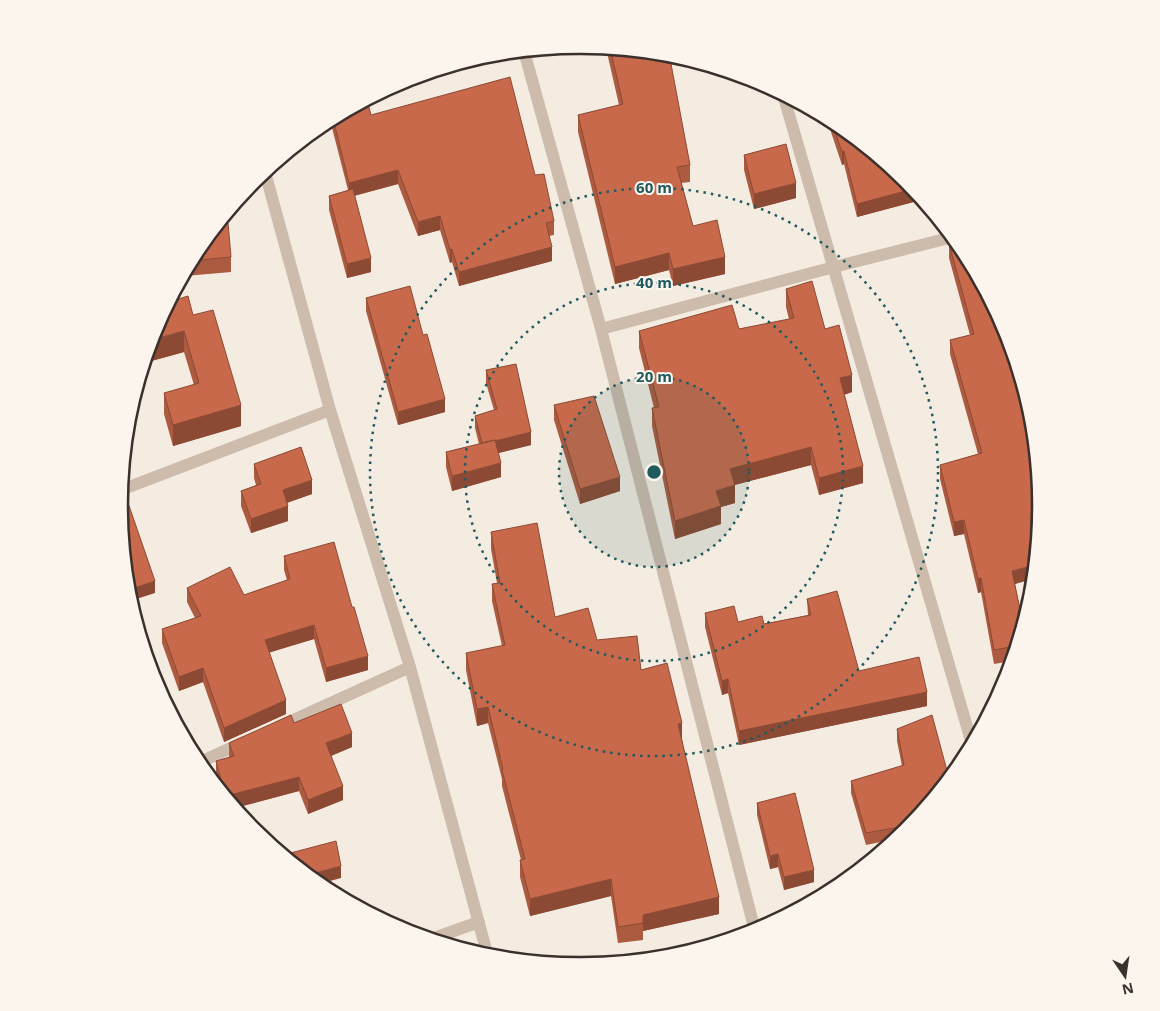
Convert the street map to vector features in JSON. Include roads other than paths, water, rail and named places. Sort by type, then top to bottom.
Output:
[{"type":"street","points":[[526,57],[601,329],[753,923]]},
{"type":"street","points":[[786,103],[969,734]]},
{"type":"street","points":[[266,181],[330,410],[410,667],[486,947]]},
{"type":"street","points":[[601,329],[945,239]]},
{"type":"street","points":[[129,487],[330,410]]},
{"type":"street","points":[[269,731],[410,667]]},
{"type":"street","points":[[206,759],[251,739]]},
{"type":"street","points":[[442,935],[479,922]]}]
